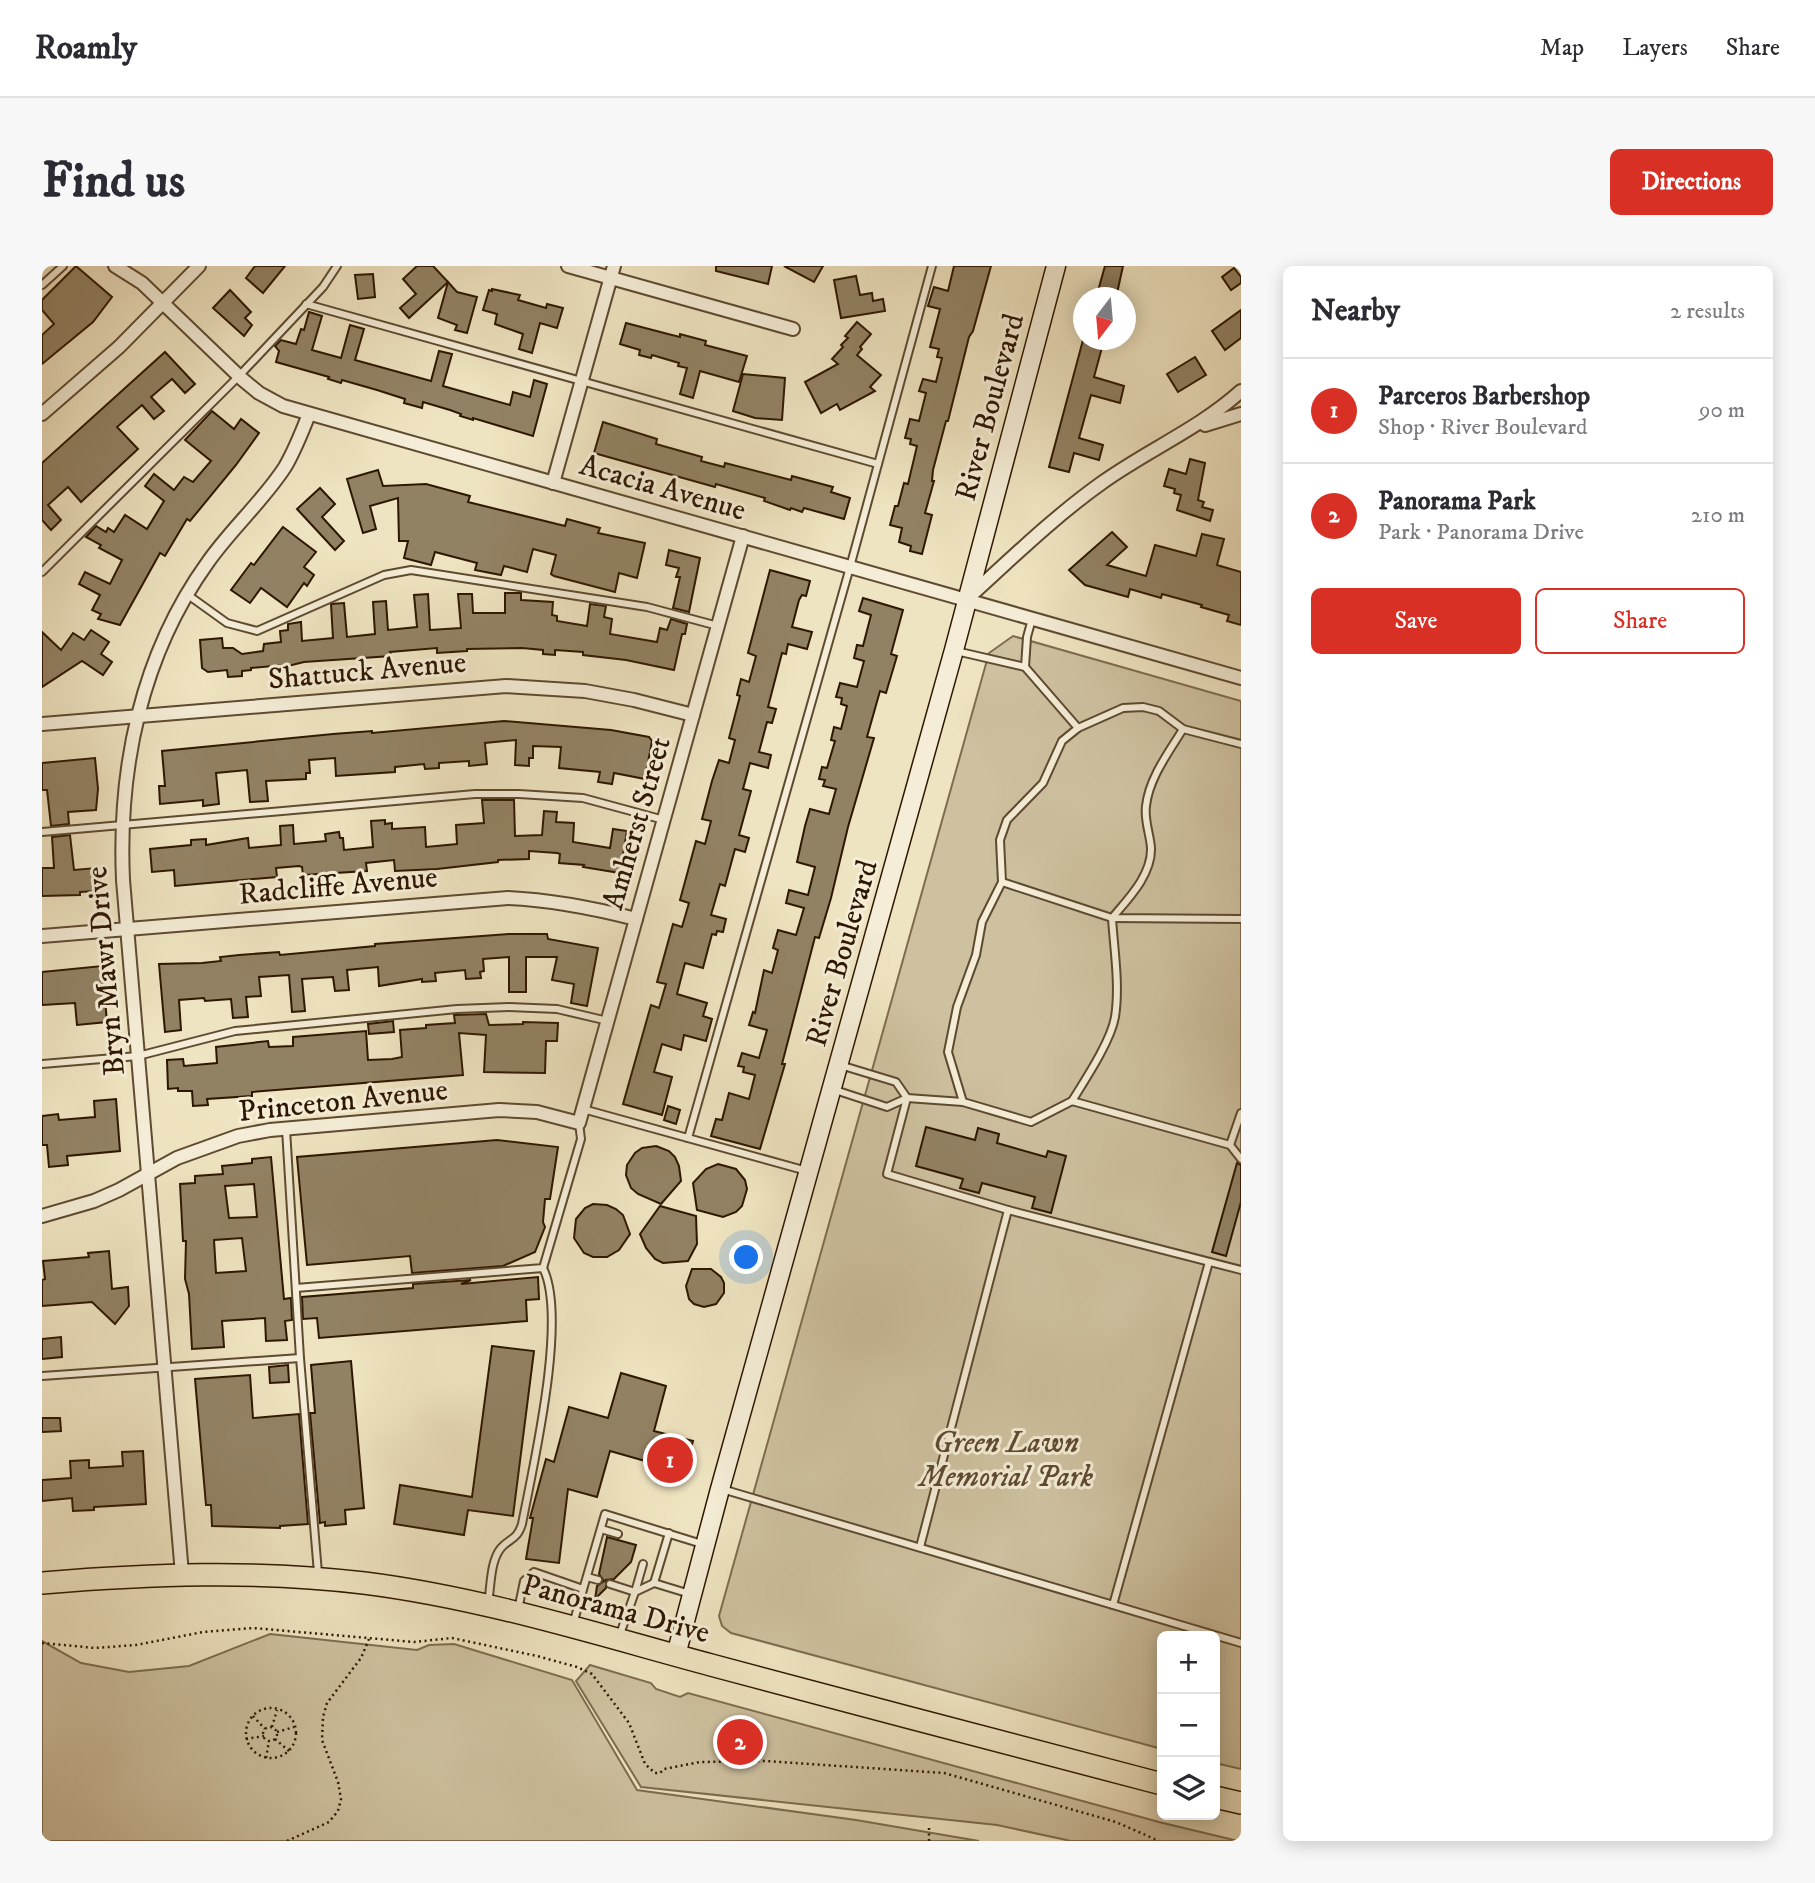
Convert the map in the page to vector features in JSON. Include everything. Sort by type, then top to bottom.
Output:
[{"type":"main road","name":"River Boulevard","points":[[676,1655],[954,650],[1056,266]]},
{"type":"main road","name":"Panorama Drive","points":[[42,1583],[182,1574],[319,1579],[377,1585],[488,1605],[573,1626],[1157,1783]]},
{"type":"main road","points":[[1220,1798],[1241,1803]]},
{"type":"street","name":"Acacia Avenue","points":[[115,266],[142,283],[259,393],[283,405],[1241,678]]},
{"type":"street","points":[[42,414],[119,346],[199,266]]},
{"type":"street","points":[[568,266],[612,272],[793,329]]},
{"type":"street","points":[[553,483],[612,272]]},
{"type":"street","points":[[967,599],[1062,513],[1102,483],[1184,432],[1241,391]]},
{"type":"street","name":"Bryn Mawr Drive","points":[[182,1574],[123,880],[122,826],[128,757],[137,716],[164,638],[187,594],[231,530],[285,467],[309,414]]},
{"type":"street","points":[[1184,432],[1241,414]]},
{"type":"street","name":"Amherst Street","points":[[579,1123],[743,537]]},
{"type":"street","name":"Shattuck Avenue","points":[[42,724],[506,686],[585,691],[693,715]]},
{"type":"street","name":"Radcliffe Avenue","points":[[42,936],[508,898],[582,905],[636,919]]},
{"type":"street","name":"Princeton Avenue","points":[[42,1216],[94,1201],[177,1158],[238,1136],[286,1129],[517,1110],[579,1123]]},
{"type":"lane","points":[[42,285],[63,266]]},
{"type":"lane","points":[[42,572],[239,376],[323,286],[337,266]]},
{"type":"lane","points":[[688,1138],[850,567],[932,266]]},
{"type":"lane","points":[[306,304],[878,464]]},
{"type":"lane","points":[[187,594],[227,623],[257,631],[384,575],[411,570],[647,607],[718,626]]},
{"type":"lane","points":[[1025,667],[1027,636],[1032,619]]},
{"type":"lane","points":[[954,650],[1025,667],[1078,728]]},
{"type":"lane","points":[[963,1102],[948,1052],[957,1007],[976,955],[982,922],[1002,882],[1000,840],[1007,820],[1043,783],[1062,741],[1078,728],[1123,708],[1143,707],[1159,711],[1183,729],[1241,744]]},
{"type":"lane","points":[[832,1089],[887,1107],[907,1098],[963,1102],[1031,1122],[1072,1101],[1100,1053],[1115,1019],[1116,978],[1112,918],[1135,890],[1148,865],[1151,850],[1146,826],[1146,806],[1153,780],[1183,729]]},
{"type":"lane","points":[[42,832],[475,794],[583,799],[664,820]]},
{"type":"lane","points":[[1002,882],[1112,918],[1241,919]]},
{"type":"lane","points":[[42,1064],[138,1056],[235,1031],[457,1009],[509,1007],[556,1010],[608,1021]]},
{"type":"lane","points":[[839,1065],[896,1082],[907,1098],[887,1174],[1008,1210],[1241,1270]]},
{"type":"lane","points":[[1072,1101],[1230,1146],[1241,1159]]},
{"type":"lane","points":[[583,1109],[809,1172]]},
{"type":"lane","points":[[1230,1146],[1241,1113]]},
{"type":"lane","points":[[488,1605],[498,1552],[502,1546],[514,1539],[522,1524],[542,1416],[551,1342],[552,1306],[549,1279],[543,1268],[581,1139],[579,1123]]},
{"type":"lane","points":[[286,1129],[300,1358],[319,1579]]},
{"type":"lane","points":[[920,1547],[1008,1210]]},
{"type":"lane","points":[[1113,1605],[1209,1262]]},
{"type":"lane","points":[[296,1288],[543,1268]]},
{"type":"lane","points":[[42,1376],[300,1358]]},
{"type":"lane","points":[[720,1489],[1241,1643]]},
{"type":"lane","points":[[573,1626],[606,1514],[705,1545]]},
{"type":"lane","points":[[601,1529],[618,1534]]},
{"type":"lane","points":[[654,1583],[669,1533]]},
{"type":"lane","points":[[656,1546],[664,1549]]},
{"type":"lane","points":[[618,1639],[643,1564]]},
{"type":"lane","points":[[517,1612],[524,1581],[534,1572],[583,1589]]},
{"type":"lane","points":[[587,1577],[598,1580]]},
{"type":"lane","points":[[610,1584],[635,1592],[654,1583],[692,1595]]},
{"type":"path","points":[[42,1643],[95,1648],[136,1645],[203,1632],[253,1628],[414,1642],[452,1638],[537,1656],[592,1674],[629,1723],[645,1764],[655,1773],[700,1762],[765,1761],[933,1772],[1116,1822],[1159,1841]]},
{"type":"path","points":[[286,1841],[329,1822],[338,1811],[341,1799],[338,1782],[322,1740],[323,1717],[327,1703],[361,1658],[369,1639]]},
{"type":"path","points":[[264,1709],[277,1709],[285,1713],[295,1726],[296,1735],[289,1751],[274,1758],[266,1758],[253,1751],[246,1739],[246,1731],[253,1716],[264,1709]]},
{"type":"path","points":[[272,1727],[277,1709]]},
{"type":"path","points":[[253,1716],[265,1729]]},
{"type":"path","points":[[277,1732],[295,1726]]},
{"type":"path","points":[[265,1729],[272,1727]]},
{"type":"path","points":[[272,1727],[277,1732]]},
{"type":"path","points":[[264,1736],[265,1729]]},
{"type":"path","points":[[275,1739],[277,1732]]},
{"type":"path","points":[[246,1739],[264,1736]]},
{"type":"path","points":[[264,1736],[269,1741]]},
{"type":"path","points":[[275,1739],[289,1751]]},
{"type":"path","points":[[269,1741],[275,1739]]},
{"type":"path","points":[[266,1758],[269,1741]]},
{"type":"path","points":[[929,1828],[929,1841]]},
{"type":"green space","name":"Green Lawn Memorial Park","points":[[1013,636],[1241,701],[1241,1769],[1220,1764],[1220,1631],[1157,1631],[1157,1748],[731,1633],[722,1626],[719,1616],[989,653]]},
{"type":"green space","points":[[270,1634],[417,1650],[429,1645],[454,1644],[572,1680],[637,1790],[856,1820],[979,1841],[42,1841],[42,1641],[81,1663],[129,1672],[189,1666]]},
{"type":"green space","points":[[590,1665],[651,1683],[656,1689],[680,1697],[688,1693],[1159,1822],[1238,1841],[1071,1841],[997,1825],[641,1787],[576,1681]]},
{"type":"building","points":[[76,266],[112,297],[93,322],[42,364],[42,335],[54,324],[42,310],[42,300]]},
{"type":"building","points":[[255,266],[285,266],[263,293],[246,278]]},
{"type":"building","points":[[417,266],[433,266],[448,282],[409,318],[400,308],[416,294],[403,279]]},
{"type":"building","points":[[716,266],[772,266],[768,284],[716,271]]},
{"type":"building","points":[[784,266],[823,266],[814,282]]},
{"type":"building","points":[[954,266],[991,266],[933,470],[934,481],[925,513],[932,515],[922,554],[910,551],[911,546],[899,542],[902,528],[890,525],[904,483],[908,484],[917,446],[910,444],[911,439],[905,438],[910,419],[919,421],[926,393],[919,391],[923,379],[936,382],[942,358],[937,357],[939,349],[930,347],[940,309],[928,306],[934,287],[948,291]]},
{"type":"building","points":[[1105,266],[1123,266],[1118,287],[1099,287]]},
{"type":"building","points":[[1234,268],[1241,277],[1241,283],[1231,290],[1222,277]]},
{"type":"building","points":[[373,274],[375,297],[358,299],[355,275]]},
{"type":"building","points":[[856,276],[860,295],[872,293],[873,301],[883,299],[885,311],[841,318],[834,280]]},
{"type":"building","points":[[448,282],[457,292],[477,297],[467,333],[455,330],[457,325],[438,318]]},
{"type":"building","points":[[230,290],[251,312],[245,318],[252,325],[244,336],[213,308]]},
{"type":"building","points":[[489,290],[520,295],[518,300],[546,308],[547,304],[563,308],[557,328],[540,323],[532,353],[519,349],[523,334],[495,324],[497,314],[483,310]]},
{"type":"building","points":[[1241,310],[1241,338],[1225,350],[1212,331]]},
{"type":"building","points":[[309,312],[322,316],[312,350],[341,358],[350,325],[364,329],[355,360],[431,381],[439,351],[452,354],[443,386],[510,405],[513,392],[530,397],[534,380],[547,384],[533,436],[460,416],[461,414],[423,402],[422,408],[404,403],[405,399],[377,390],[342,380],[341,383],[276,362],[279,351],[275,346],[281,340],[296,344],[301,329],[304,330]]},
{"type":"building","points":[[857,322],[871,334],[857,355],[881,375],[870,387],[875,391],[840,410],[837,404],[821,413],[805,382],[838,364],[832,359],[843,347],[841,345],[848,338],[845,336]]},
{"type":"building","points":[[626,323],[706,341],[705,345],[747,356],[739,382],[700,371],[693,398],[680,394],[687,368],[652,355],[651,358],[639,355],[640,350],[620,344]]},
{"type":"building","points":[[1080,350],[1101,350],[1094,377],[1124,386],[1120,403],[1091,395],[1079,438],[1103,445],[1099,460],[1074,453],[1069,472],[1049,467]]},
{"type":"building","points":[[165,352],[195,384],[185,393],[172,379],[151,397],[164,411],[154,419],[142,405],[117,427],[138,449],[81,502],[68,487],[48,505],[61,520],[51,530],[42,520],[42,463]]},
{"type":"building","points":[[1195,357],[1206,375],[1178,392],[1167,374]]},
{"type":"building","points":[[743,374],[785,378],[782,420],[755,418],[733,411]]},
{"type":"building","points":[[212,411],[234,429],[241,419],[259,433],[190,521],[187,519],[165,556],[160,553],[120,625],[98,619],[101,614],[92,610],[100,595],[79,584],[85,572],[110,584],[122,560],[99,548],[101,545],[86,537],[96,526],[106,532],[108,528],[114,532],[125,515],[147,529],[164,501],[145,486],[154,474],[174,490],[184,477],[193,482],[211,461],[185,440]]},
{"type":"building","points":[[603,422],[657,439],[656,444],[702,457],[701,461],[724,467],[725,463],[791,480],[792,476],[833,487],[831,492],[850,498],[844,519],[804,508],[802,512],[791,508],[790,510],[764,501],[765,498],[594,453]]},
{"type":"building","points":[[1190,459],[1205,463],[1198,500],[1204,502],[1202,507],[1213,510],[1210,521],[1177,510],[1181,495],[1174,493],[1175,489],[1164,486],[1169,469],[1186,474]]},
{"type":"building","points":[[378,470],[383,486],[426,484],[470,496],[468,502],[565,526],[567,519],[600,528],[598,533],[645,543],[637,578],[619,573],[615,592],[554,576],[551,574],[556,555],[533,549],[527,572],[504,566],[501,575],[475,570],[477,563],[435,552],[431,565],[404,558],[408,541],[399,541],[398,498],[370,506],[376,529],[363,533],[347,479]]},
{"type":"building","points":[[320,488],[335,504],[322,517],[344,541],[335,550],[297,509]]},
{"type":"building","points":[[283,527],[316,552],[304,567],[314,575],[307,586],[304,583],[287,607],[261,588],[250,603],[231,590]]},
{"type":"building","points":[[1112,532],[1127,547],[1107,565],[1146,576],[1155,545],[1196,556],[1202,534],[1224,539],[1217,565],[1241,572],[1241,625],[1227,621],[1229,615],[1162,594],[1161,598],[1130,589],[1128,597],[1085,585],[1069,570]]},
{"type":"building","points":[[669,550],[700,558],[689,612],[673,608],[680,577],[676,577],[679,568],[666,565]]},
{"type":"building","points":[[770,570],[810,581],[806,596],[802,595],[799,600],[792,627],[812,632],[807,649],[788,644],[786,654],[782,653],[768,707],[776,709],[772,723],[767,722],[759,752],[771,755],[768,768],[750,763],[743,789],[751,791],[739,835],[749,838],[745,852],[735,849],[725,886],[720,884],[711,915],[726,919],[723,932],[712,934],[703,968],[685,963],[677,994],[707,1003],[703,1016],[712,1019],[706,1041],[684,1035],[681,1050],[662,1044],[654,1072],[672,1077],[662,1115],[623,1104],[651,1005],[659,1008],[666,984],[657,982],[673,924],[682,927],[689,903],[680,900],[696,841],[705,844],[711,821],[702,819],[712,781],[719,760],[729,763],[735,740],[729,738],[740,696],[737,695],[741,679],[749,682],[756,656],[748,653]]},
{"type":"building","points":[[505,593],[521,593],[521,600],[553,602],[552,615],[557,616],[557,621],[587,626],[590,604],[606,606],[604,617],[612,619],[610,634],[657,642],[660,628],[667,630],[671,619],[687,624],[674,670],[583,655],[583,652],[555,650],[555,655],[543,654],[543,650],[522,648],[467,649],[437,653],[437,648],[390,652],[391,656],[251,668],[242,671],[242,676],[228,677],[227,670],[208,672],[202,668],[200,640],[222,638],[223,648],[233,648],[242,654],[263,651],[264,644],[281,642],[280,631],[288,630],[288,624],[301,622],[302,641],[333,638],[331,604],[344,603],[347,637],[375,634],[373,602],[386,601],[388,630],[417,627],[414,595],[428,594],[430,630],[461,628],[458,594],[472,594],[473,613],[505,613]]},
{"type":"building","points":[[863,598],[903,610],[891,654],[897,656],[886,693],[880,691],[867,737],[874,738],[831,898],[819,938],[815,937],[782,1064],[785,1064],[760,1149],[711,1136],[716,1119],[722,1120],[729,1093],[749,1099],[755,1075],[743,1072],[744,1067],[738,1066],[742,1053],[759,1058],[767,1030],[749,1025],[753,1012],[755,1013],[764,970],[772,973],[778,950],[773,948],[778,930],[796,935],[804,908],[786,903],[789,890],[808,895],[815,867],[797,862],[810,809],[829,814],[836,789],[823,786],[825,780],[819,779],[822,767],[827,768],[835,741],[831,740],[834,727],[841,729],[847,706],[841,704],[842,698],[836,697],[840,683],[857,687],[864,661],[854,658],[857,645],[863,646],[871,615],[859,611]]},
{"type":"building","points":[[91,630],[109,642],[101,654],[112,662],[103,675],[82,661],[42,687],[42,632],[61,650],[73,633],[84,640]]},
{"type":"building","points":[[504,721],[611,730],[649,737],[652,741],[645,779],[614,773],[612,784],[598,782],[600,772],[559,768],[561,747],[533,746],[533,758],[529,758],[529,766],[515,765],[516,740],[485,743],[487,764],[469,766],[469,761],[439,763],[439,768],[425,769],[424,764],[395,767],[395,772],[336,776],[335,758],[309,760],[310,773],[306,773],[306,779],[266,781],[268,801],[250,802],[247,770],[216,773],[219,804],[203,806],[203,800],[160,804],[159,786],[165,786],[162,751]]},
{"type":"building","points":[[95,758],[98,789],[96,810],[68,812],[69,824],[51,826],[47,790],[42,790],[42,763]]},
{"type":"building","points":[[482,800],[514,800],[515,836],[542,835],[544,811],[557,812],[556,822],[574,823],[573,842],[610,848],[613,829],[627,831],[620,873],[559,863],[560,854],[557,853],[529,851],[529,859],[498,860],[437,869],[395,871],[394,860],[366,863],[367,871],[303,875],[302,867],[299,866],[276,868],[277,877],[175,886],[174,870],[152,872],[150,849],[191,845],[191,840],[206,839],[206,845],[248,838],[249,848],[281,845],[280,826],[293,825],[294,844],[326,841],[325,834],[339,832],[340,838],[343,838],[344,850],[373,847],[371,821],[385,820],[385,824],[392,823],[392,829],[425,827],[426,847],[457,844],[456,825],[484,823]]},
{"type":"building","points":[[70,835],[74,870],[96,868],[97,891],[80,892],[80,895],[42,896],[42,868],[54,868],[52,837]]},
{"type":"building","points":[[509,934],[547,934],[548,939],[598,948],[587,1006],[571,1003],[574,984],[552,980],[557,957],[526,957],[526,992],[509,992],[509,957],[483,959],[484,971],[480,972],[481,978],[466,979],[465,970],[435,973],[436,981],[422,982],[422,979],[379,986],[378,967],[347,970],[349,990],[335,991],[333,977],[302,979],[305,1011],[292,1012],[289,975],[259,977],[261,996],[246,997],[248,1017],[233,1018],[231,999],[179,1000],[181,1030],[165,1032],[159,964],[202,963],[239,955],[279,952],[280,955],[375,944]]},
{"type":"building","points":[[102,966],[107,1022],[77,1025],[75,1003],[42,1005],[42,972]]},
{"type":"building","points":[[486,1014],[489,1025],[558,1023],[557,1041],[546,1041],[545,1073],[484,1072],[486,1035],[459,1033],[463,1075],[252,1092],[252,1096],[207,1099],[208,1105],[193,1106],[192,1091],[168,1089],[167,1060],[183,1059],[184,1066],[217,1063],[216,1047],[268,1041],[269,1047],[293,1046],[293,1037],[366,1031],[368,1060],[392,1059],[402,1057],[400,1030],[455,1023],[454,1015]]},
{"type":"building","points":[[393,1021],[394,1032],[369,1034],[368,1024]]},
{"type":"building","points":[[116,1099],[120,1151],[67,1156],[68,1165],[49,1167],[47,1145],[42,1145],[42,1116],[58,1114],[59,1120],[95,1117],[94,1101]]},
{"type":"building","points":[[668,1106],[680,1110],[676,1124],[664,1120]]},
{"type":"building","points":[[926,1127],[975,1140],[978,1128],[999,1134],[997,1143],[1046,1157],[1048,1151],[1066,1156],[1051,1213],[1032,1208],[1035,1197],[982,1183],[979,1193],[960,1188],[963,1179],[916,1166]]},
{"type":"building","points":[[497,1140],[558,1147],[550,1199],[545,1199],[545,1227],[535,1252],[503,1266],[412,1273],[410,1256],[307,1265],[297,1157]]},
{"type":"building","points":[[656,1146],[669,1151],[675,1157],[681,1181],[661,1204],[638,1194],[631,1188],[626,1175],[627,1165],[635,1153],[642,1148]]},
{"type":"building","points":[[271,1157],[284,1299],[291,1298],[292,1320],[285,1321],[287,1340],[266,1341],[265,1318],[222,1321],[224,1347],[192,1349],[180,1184],[195,1183],[195,1176],[223,1174],[222,1166],[252,1163],[252,1159]],"holes":[[[254,1184],[257,1217],[229,1218],[225,1186]],[[242,1238],[246,1271],[216,1273],[214,1240]]]},
{"type":"building","points":[[1237,1163],[1241,1165],[1241,1202],[1226,1256],[1212,1252]]},
{"type":"building","points":[[718,1164],[736,1169],[745,1180],[747,1189],[742,1206],[736,1212],[723,1217],[697,1210],[693,1183],[706,1169]]},
{"type":"building","points":[[593,1204],[616,1209],[623,1215],[630,1234],[619,1250],[607,1257],[593,1257],[584,1253],[574,1238],[576,1219],[585,1208]]},
{"type":"building","points":[[660,1206],[696,1216],[697,1244],[688,1261],[663,1263],[655,1259],[646,1248],[640,1234]]},
{"type":"building","points":[[109,1251],[112,1289],[128,1287],[129,1306],[115,1324],[92,1302],[42,1306],[42,1280],[45,1279],[43,1261],[89,1257],[88,1253]]},
{"type":"building","points":[[692,1269],[711,1269],[721,1277],[724,1293],[716,1304],[704,1307],[689,1299],[686,1286]]},
{"type":"building","points":[[538,1277],[539,1299],[526,1300],[527,1321],[319,1338],[317,1318],[303,1319],[302,1297],[413,1288],[413,1284],[471,1280],[461,1284]]},
{"type":"building","points":[[61,1337],[62,1357],[42,1359],[42,1339]]},
{"type":"building","points":[[492,1346],[534,1351],[513,1516],[468,1510],[464,1535],[394,1524],[400,1485],[472,1497]]},
{"type":"building","points":[[351,1361],[364,1508],[345,1510],[346,1524],[325,1526],[325,1522],[320,1523],[310,1413],[315,1413],[311,1365]]},
{"type":"building","points":[[288,1365],[289,1382],[270,1383],[269,1367]]},
{"type":"building","points":[[621,1373],[666,1386],[654,1431],[693,1441],[684,1472],[610,1451],[597,1497],[568,1489],[559,1563],[526,1559],[533,1518],[530,1518],[546,1459],[554,1462],[569,1407],[608,1418]]},
{"type":"building","points":[[250,1375],[253,1418],[299,1414],[308,1524],[280,1528],[212,1526],[211,1505],[206,1505],[195,1379]]},
{"type":"building","points":[[42,1418],[60,1418],[61,1431],[42,1432]]},
{"type":"building","points":[[143,1451],[146,1504],[73,1511],[72,1498],[42,1501],[42,1480],[71,1478],[70,1461],[89,1460],[89,1468],[123,1466],[122,1452]]},
{"type":"building","points":[[607,1537],[636,1545],[631,1562],[614,1579],[606,1580],[606,1588],[595,1599],[597,1586],[604,1581],[599,1574]]},
{"type":"place","name":"Parceros Barbershop","points":[[670,1460]]},
{"type":"place","name":"Panorama Park","points":[[740,1742]]}]
